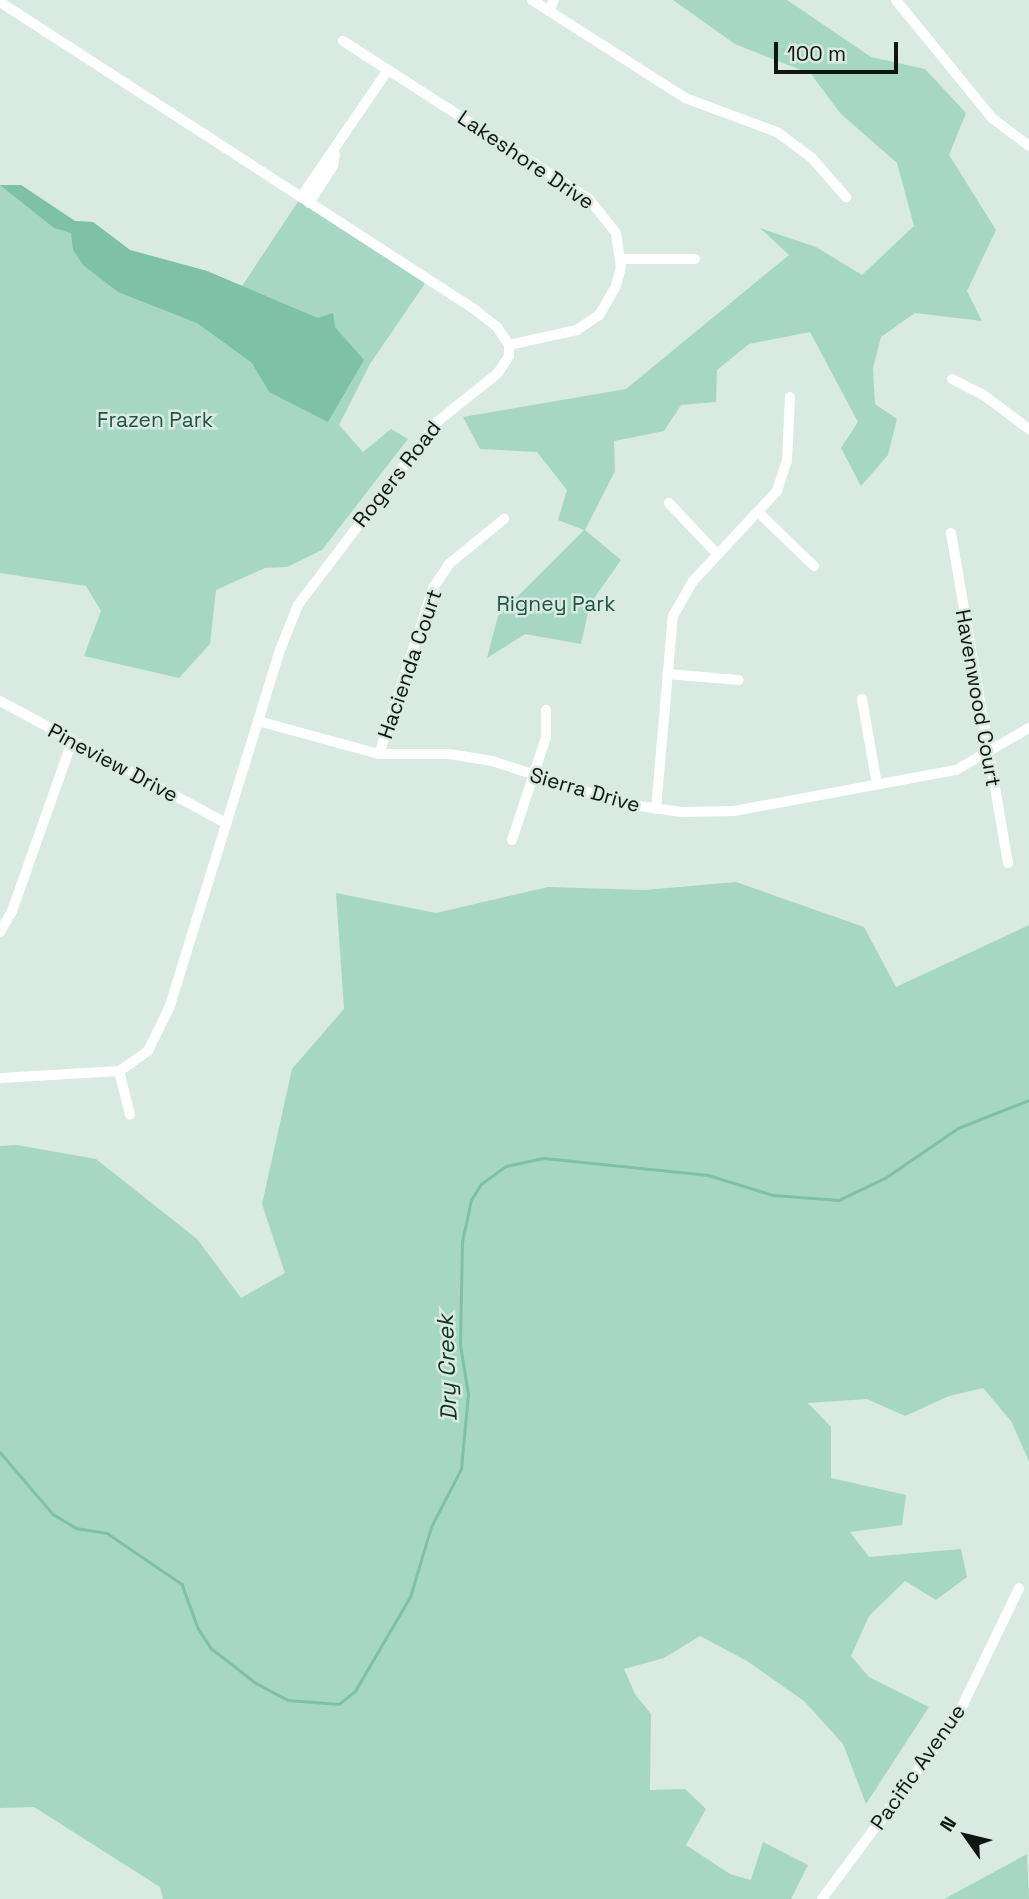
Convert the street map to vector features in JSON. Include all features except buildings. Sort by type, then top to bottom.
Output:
[{"type":"street","points":[[532,0],[685,98],[777,132],[812,158],[846,197]]},
{"type":"street","points":[[549,11],[554,0]]},
{"type":"street","points":[[896,0],[992,118],[1029,146]]},
{"type":"street","points":[[0,2],[474,309],[497,327],[509,345],[560,335],[591,321],[616,286],[621,259],[695,259]]},
{"type":"street","name":"Lakeshore Drive","points":[[343,41],[595,204],[617,233],[621,259]]},
{"type":"street","points":[[305,200],[388,70]]},
{"type":"street","name":"Rogers Road","points":[[119,1071],[142,1058],[162,1027],[290,621],[311,586],[438,421],[498,373],[509,356],[509,345]]},
{"type":"street","points":[[952,379],[989,399],[1029,429]]},
{"type":"street","points":[[656,809],[673,616],[693,581],[760,514],[776,491],[787,461],[790,397]]},
{"type":"street","points":[[669,503],[718,555]]},
{"type":"street","points":[[760,514],[814,566]]},
{"type":"street","name":"Hacienda Court","points":[[379,754],[433,588],[450,563],[505,519]]},
{"type":"street","name":"Havenwood Court","points":[[951,533],[1007,863]]},
{"type":"street","points":[[667,674],[738,680]]},
{"type":"street","points":[[862,699],[877,785]]},
{"type":"street","name":"Pineview Drive","points":[[0,701],[226,823]]},
{"type":"street","points":[[512,840],[546,737],[546,710]]},
{"type":"street","name":"Sierra Drive","points":[[258,721],[379,754],[465,755],[656,809],[734,811],[956,770],[1029,729]]},
{"type":"street","points":[[0,932],[12,911],[72,742]]},
{"type":"street","points":[[0,1078],[119,1071],[130,1115]]},
{"type":"street","name":"Pacific Avenue","points":[[822,1899],[957,1717],[1019,1588]]},
{"type":"green space","name":"Rigney Park","points":[[673,0],[787,0],[871,57],[925,69],[966,113],[949,155],[996,230],[967,291],[982,321],[915,313],[881,337],[873,368],[875,404],[897,419],[888,455],[861,486],[841,448],[858,422],[810,332],[749,344],[717,370],[716,402],[681,405],[664,431],[614,441],[615,471],[585,530],[621,560],[590,604],[581,644],[525,634],[487,658],[498,616],[584,530],[558,520],[567,490],[537,452],[480,449],[463,417],[626,389],[789,255],[760,228],[816,247],[862,275],[914,226],[897,163],[840,113],[811,74],[735,44]]},
{"type":"green space","name":"Frazen Park","points":[[0,185],[21,185],[75,221],[93,222],[130,250],[207,271],[242,286],[301,197],[428,279],[370,364],[339,425],[363,452],[391,429],[408,439],[322,550],[287,567],[265,568],[216,590],[210,644],[179,678],[84,656],[101,611],[86,586],[0,573]]},
{"type":"green space","points":[[736,882],[864,927],[896,987],[1029,925],[1029,1461],[1011,1421],[983,1388],[949,1396],[905,1416],[867,1399],[808,1403],[831,1427],[831,1478],[906,1495],[902,1525],[850,1532],[869,1557],[961,1549],[967,1577],[936,1600],[905,1581],[869,1616],[851,1656],[869,1677],[929,1707],[866,1804],[843,1744],[804,1701],[747,1661],[700,1636],[664,1658],[624,1669],[635,1694],[651,1714],[650,1790],[685,1789],[706,1809],[686,1845],[730,1874],[751,1880],[763,1842],[808,1865],[791,1899],[163,1899],[160,1887],[34,1807],[0,1808],[0,1146],[17,1145],[96,1159],[197,1239],[241,1298],[285,1273],[262,1204],[292,1069],[344,1009],[336,893],[436,913],[548,887],[645,890]]},
{"type":"green space","points":[[1027,1854],[1029,1899],[945,1899],[946,1898]]},
{"type":"shaded area","points":[[0,185],[21,185],[75,221],[93,222],[130,250],[207,271],[318,318],[333,313],[335,327],[364,360],[328,422],[269,392],[252,363],[197,323],[118,292],[83,265],[73,250],[71,233],[54,228]]},
{"type":"waterway","name":"Dry Creek","points":[[0,1452],[53,1514],[76,1528],[107,1533],[182,1584],[198,1628],[211,1648],[256,1683],[288,1700],[339,1704],[355,1691],[410,1597],[431,1527],[461,1469],[468,1394],[460,1345],[462,1242],[471,1200],[481,1184],[506,1166],[544,1158],[708,1175],[773,1195],[839,1200],[885,1178],[958,1128],[1029,1100]]}]
